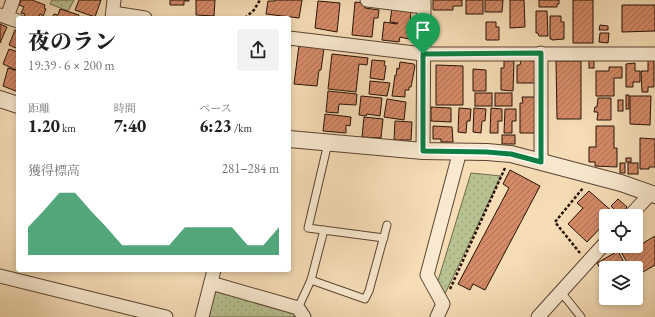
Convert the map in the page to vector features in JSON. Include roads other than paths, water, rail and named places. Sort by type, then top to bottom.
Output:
[{"type":"street","points":[[8,18],[13,0]]},
{"type":"street","points":[[367,0],[424,4],[423,151]]},
{"type":"street","points":[[113,10],[137,16]]},
{"type":"street","points":[[291,38],[423,54],[655,54]]},
{"type":"street","points":[[541,53],[541,162]]},
{"type":"street","points":[[0,99],[16,103]]},
{"type":"street","points":[[291,139],[423,151],[460,151],[511,154],[653,194],[637,209]]},
{"type":"street","points":[[437,317],[443,304],[427,275],[460,151]]},
{"type":"street","points":[[538,317],[599,249]]},
{"type":"street","points":[[202,317],[214,272]]},
{"type":"street","points":[[0,276],[166,317]]},
{"type":"street","points":[[211,283],[301,312]]},
{"type":"lane","points":[[328,143],[308,228],[384,238]]},
{"type":"lane","points":[[311,280],[365,299],[369,291],[387,225]]},
{"type":"lane","points":[[301,312],[324,230]]},
{"type":"lane","points":[[561,292],[581,317]]}]
